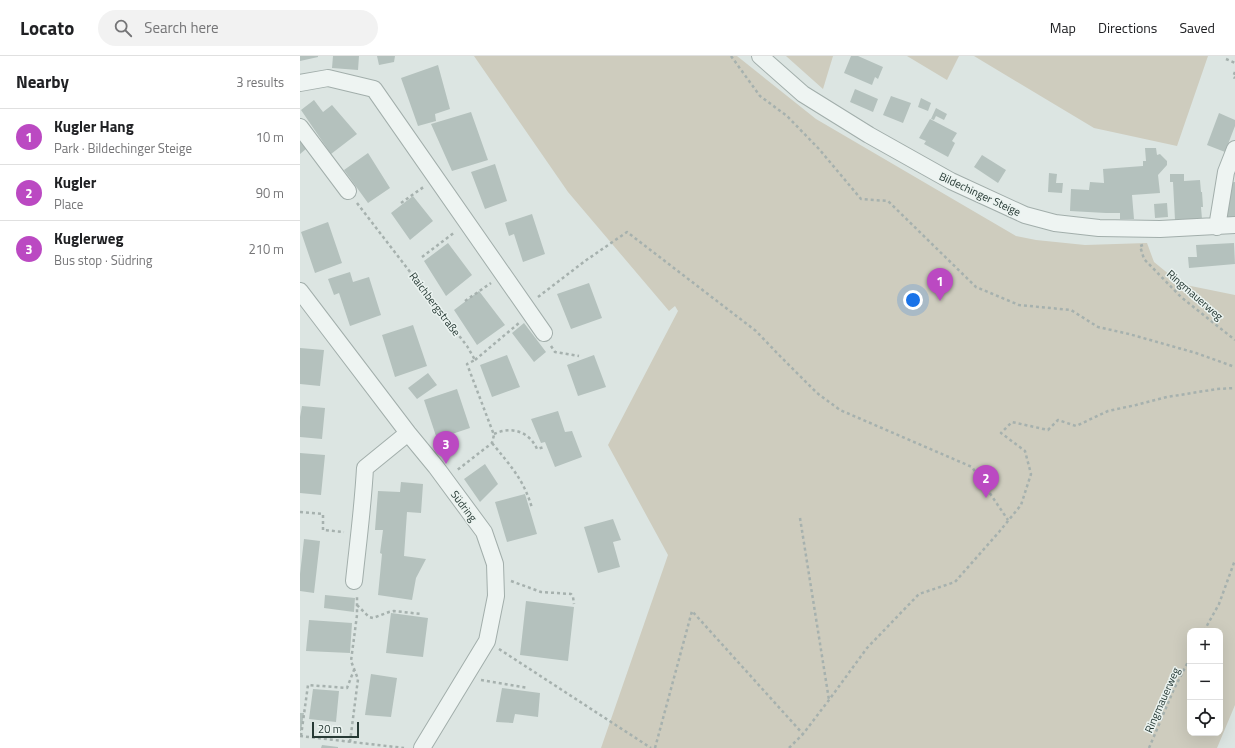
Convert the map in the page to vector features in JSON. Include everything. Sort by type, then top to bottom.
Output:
[{"type":"street","name":"Bildechinger Steige","points":[[760,56],[803,94],[870,135],[951,182],[1025,215],[1055,224],[1099,228],[1160,229],[1235,225]]},
{"type":"street","points":[[300,83],[328,78],[374,89],[544,333]]},
{"type":"street","points":[[300,127],[348,191]]},
{"type":"street","points":[[1217,227],[1226,172],[1235,149]]},
{"type":"street","name":"Südring","points":[[302,297],[436,467],[484,532],[495,564],[496,596],[487,641],[422,748]]},
{"type":"street","points":[[354,581],[358,533],[364,492],[365,468],[408,433]]},
{"type":"path","points":[[731,56],[760,96],[787,116],[814,143],[845,178],[861,199],[888,201],[976,287],[1019,305],[1071,310],[1098,327],[1196,353],[1235,367]]},
{"type":"path","points":[[1226,59],[1235,63]]},
{"type":"path","points":[[1235,72],[1233,77],[1235,78]]},
{"type":"path","points":[[401,203],[436,178]]},
{"type":"path","name":"Raichbergstraße","points":[[348,191],[462,340],[475,360]]},
{"type":"path","points":[[422,257],[467,223]]},
{"type":"path","points":[[445,480],[492,443],[494,434],[467,364],[475,360],[530,314],[539,295],[627,232],[756,331],[817,393],[840,410],[972,467],[1008,520]]},
{"type":"path","name":"Ringmauerweg","points":[[1146,244],[1140,246],[1144,259],[1149,265],[1181,297],[1235,340]]},
{"type":"path","points":[[465,301],[503,274]]},
{"type":"path","points":[[544,333],[555,352],[580,356]]},
{"type":"path","points":[[789,748],[803,734],[867,648],[919,594],[955,582],[1000,532],[1021,505],[1031,474],[1025,451],[1001,433],[1012,422],[1048,430],[1058,420],[1076,426],[1108,411],[1167,397],[1217,389],[1235,388]]},
{"type":"path","points":[[494,434],[503,430],[513,430],[528,437],[535,444],[537,449],[544,447]]},
{"type":"path","points":[[492,443],[516,472],[527,493],[532,508]]},
{"type":"path","points":[[300,512],[323,514],[323,530],[358,533]]},
{"type":"path","points":[[800,518],[829,700]]},
{"type":"path","points":[[1206,628],[1219,604],[1235,560]]},
{"type":"path","points":[[495,576],[541,592],[571,594],[574,604]]},
{"type":"path","points":[[350,742],[358,679],[351,661],[357,615],[354,581]]},
{"type":"path","points":[[357,605],[369,617],[373,618],[394,611],[421,614]]},
{"type":"path","points":[[655,748],[692,611],[803,734]]},
{"type":"path","points":[[487,641],[651,748]]},
{"type":"path","name":"Ringmauerweg","points":[[1149,748],[1174,689],[1187,664]]},
{"type":"path","points":[[354,670],[347,688],[308,685],[301,736],[404,748]]},
{"type":"path","points":[[464,678],[528,688]]},
{"type":"shaded area","points":[[474,56],[737,56],[816,119],[1016,236],[1036,240],[1085,245],[1147,243],[1154,262],[1181,284],[1235,295],[1235,705],[1223,734],[1223,628],[1187,628],[1187,736],[1222,736],[1217,748],[601,748],[668,555],[608,445],[678,311],[675,306],[669,311],[568,192]]},
{"type":"shaded area","points":[[786,56],[833,56],[823,89]]},
{"type":"shaded area","points":[[907,56],[959,56],[947,80]]},
{"type":"shaded area","points":[[974,56],[1208,56],[1177,146],[1094,128]]},
{"type":"building","points":[[300,56],[318,56],[318,57],[300,61]]},
{"type":"building","points":[[333,56],[359,56],[358,70],[332,68]]},
{"type":"building","points":[[377,56],[395,56],[394,62],[379,65]]},
{"type":"building","points":[[851,56],[858,56],[883,67],[878,79],[875,77],[872,85],[844,73]]},
{"type":"building","points":[[438,65],[450,109],[435,114],[436,121],[418,126],[401,78]]},
{"type":"building","points":[[855,89],[878,99],[873,112],[850,102]]},
{"type":"building","points":[[891,96],[911,103],[903,123],[883,115]]},
{"type":"building","points":[[921,98],[931,103],[928,111],[918,107]]},
{"type":"building","points":[[314,100],[323,112],[332,105],[357,134],[331,154],[301,110]]},
{"type":"building","points":[[936,108],[947,114],[944,120],[936,116],[934,120],[931,119]]},
{"type":"building","points":[[471,112],[488,160],[452,171],[431,124]]},
{"type":"building","points":[[1219,113],[1235,120],[1235,126],[1225,152],[1207,145]]},
{"type":"building","points":[[930,119],[957,133],[952,141],[955,143],[948,157],[924,144],[926,141],[919,138]]},
{"type":"building","points":[[300,140],[306,149],[300,154]]},
{"type":"building","points":[[1145,148],[1156,148],[1157,155],[1160,154],[1167,161],[1167,165],[1158,175],[1160,193],[1132,195],[1134,219],[1120,219],[1120,213],[1070,211],[1071,189],[1089,190],[1090,182],[1104,183],[1103,169],[1143,166],[1143,161],[1146,161]]},
{"type":"building","points":[[368,153],[390,188],[368,203],[344,170]]},
{"type":"building","points":[[982,155],[1006,170],[998,183],[974,167]]},
{"type":"building","points":[[495,164],[507,201],[485,209],[471,172]]},
{"type":"building","points":[[1049,173],[1057,174],[1056,183],[1063,183],[1062,193],[1048,192]]},
{"type":"building","points":[[1170,174],[1184,174],[1184,181],[1200,180],[1203,207],[1201,207],[1202,219],[1175,220],[1173,182],[1170,182]]},
{"type":"building","points":[[1235,182],[1235,217],[1225,218],[1227,183]]},
{"type":"building","points":[[413,196],[433,221],[410,240],[391,213]]},
{"type":"building","points":[[1167,203],[1168,217],[1155,218],[1154,204]]},
{"type":"building","points":[[532,214],[545,254],[523,262],[514,234],[509,236],[505,223]]},
{"type":"building","points":[[328,222],[342,263],[315,273],[301,232]]},
{"type":"building","points":[[448,243],[472,275],[446,296],[424,261]]},
{"type":"building","points":[[1234,243],[1235,264],[1189,268],[1188,257],[1197,257],[1196,245]]},
{"type":"building","points":[[350,272],[353,282],[369,277],[381,315],[350,326],[339,293],[334,295],[328,279]]},
{"type":"building","points":[[589,283],[602,318],[571,329],[557,294]]},
{"type":"building","points":[[479,291],[505,325],[477,345],[454,310]]},
{"type":"building","points":[[524,323],[546,352],[534,362],[512,333]]},
{"type":"building","points":[[413,325],[427,366],[395,377],[382,335]]},
{"type":"building","points":[[300,348],[324,350],[320,386],[300,384]]},
{"type":"building","points":[[507,355],[520,387],[492,397],[480,365]]},
{"type":"building","points":[[594,355],[606,387],[578,396],[567,365]]},
{"type":"building","points":[[428,373],[437,385],[417,399],[408,388]]},
{"type":"building","points":[[457,389],[470,428],[437,439],[424,400]]},
{"type":"building","points":[[302,406],[325,408],[322,439],[300,437],[300,417]]},
{"type":"building","points":[[558,411],[565,432],[572,431],[582,457],[555,467],[545,442],[541,443],[531,419]]},
{"type":"building","points":[[300,453],[325,455],[321,495],[300,493]]},
{"type":"building","points":[[485,464],[498,484],[480,502],[464,479]]},
{"type":"building","points":[[401,482],[423,484],[421,513],[407,512],[404,556],[426,559],[416,578],[412,600],[378,595],[382,554],[380,553],[383,530],[375,530],[378,491],[400,492]]},
{"type":"building","points":[[525,494],[537,534],[507,542],[495,502]]},
{"type":"building","points":[[613,519],[621,540],[613,542],[620,567],[598,573],[584,527]]},
{"type":"building","points":[[304,539],[320,541],[314,593],[300,591],[300,574]]},
{"type":"building","points":[[325,595],[355,598],[354,612],[324,608]]},
{"type":"building","points":[[526,601],[574,607],[568,661],[520,655]]},
{"type":"building","points":[[391,613],[428,618],[423,657],[386,653]]},
{"type":"building","points":[[309,620],[352,623],[350,653],[306,651]]},
{"type":"building","points":[[371,674],[397,678],[391,717],[365,715]]},
{"type":"building","points":[[502,688],[540,693],[538,717],[515,714],[513,723],[496,722]]},
{"type":"building","points":[[313,689],[339,691],[336,722],[309,719]]},
{"type":"building","points":[[300,713],[304,713],[301,731],[300,731]]},
{"type":"building","points":[[322,745],[338,747],[338,748],[321,748]]},
{"type":"place","name":"Kugler Hang","points":[[940,301]]},
{"type":"place","name":"Kuglerweg","points":[[446,464]]},
{"type":"place","name":"Kugler","points":[[986,498]]}]
